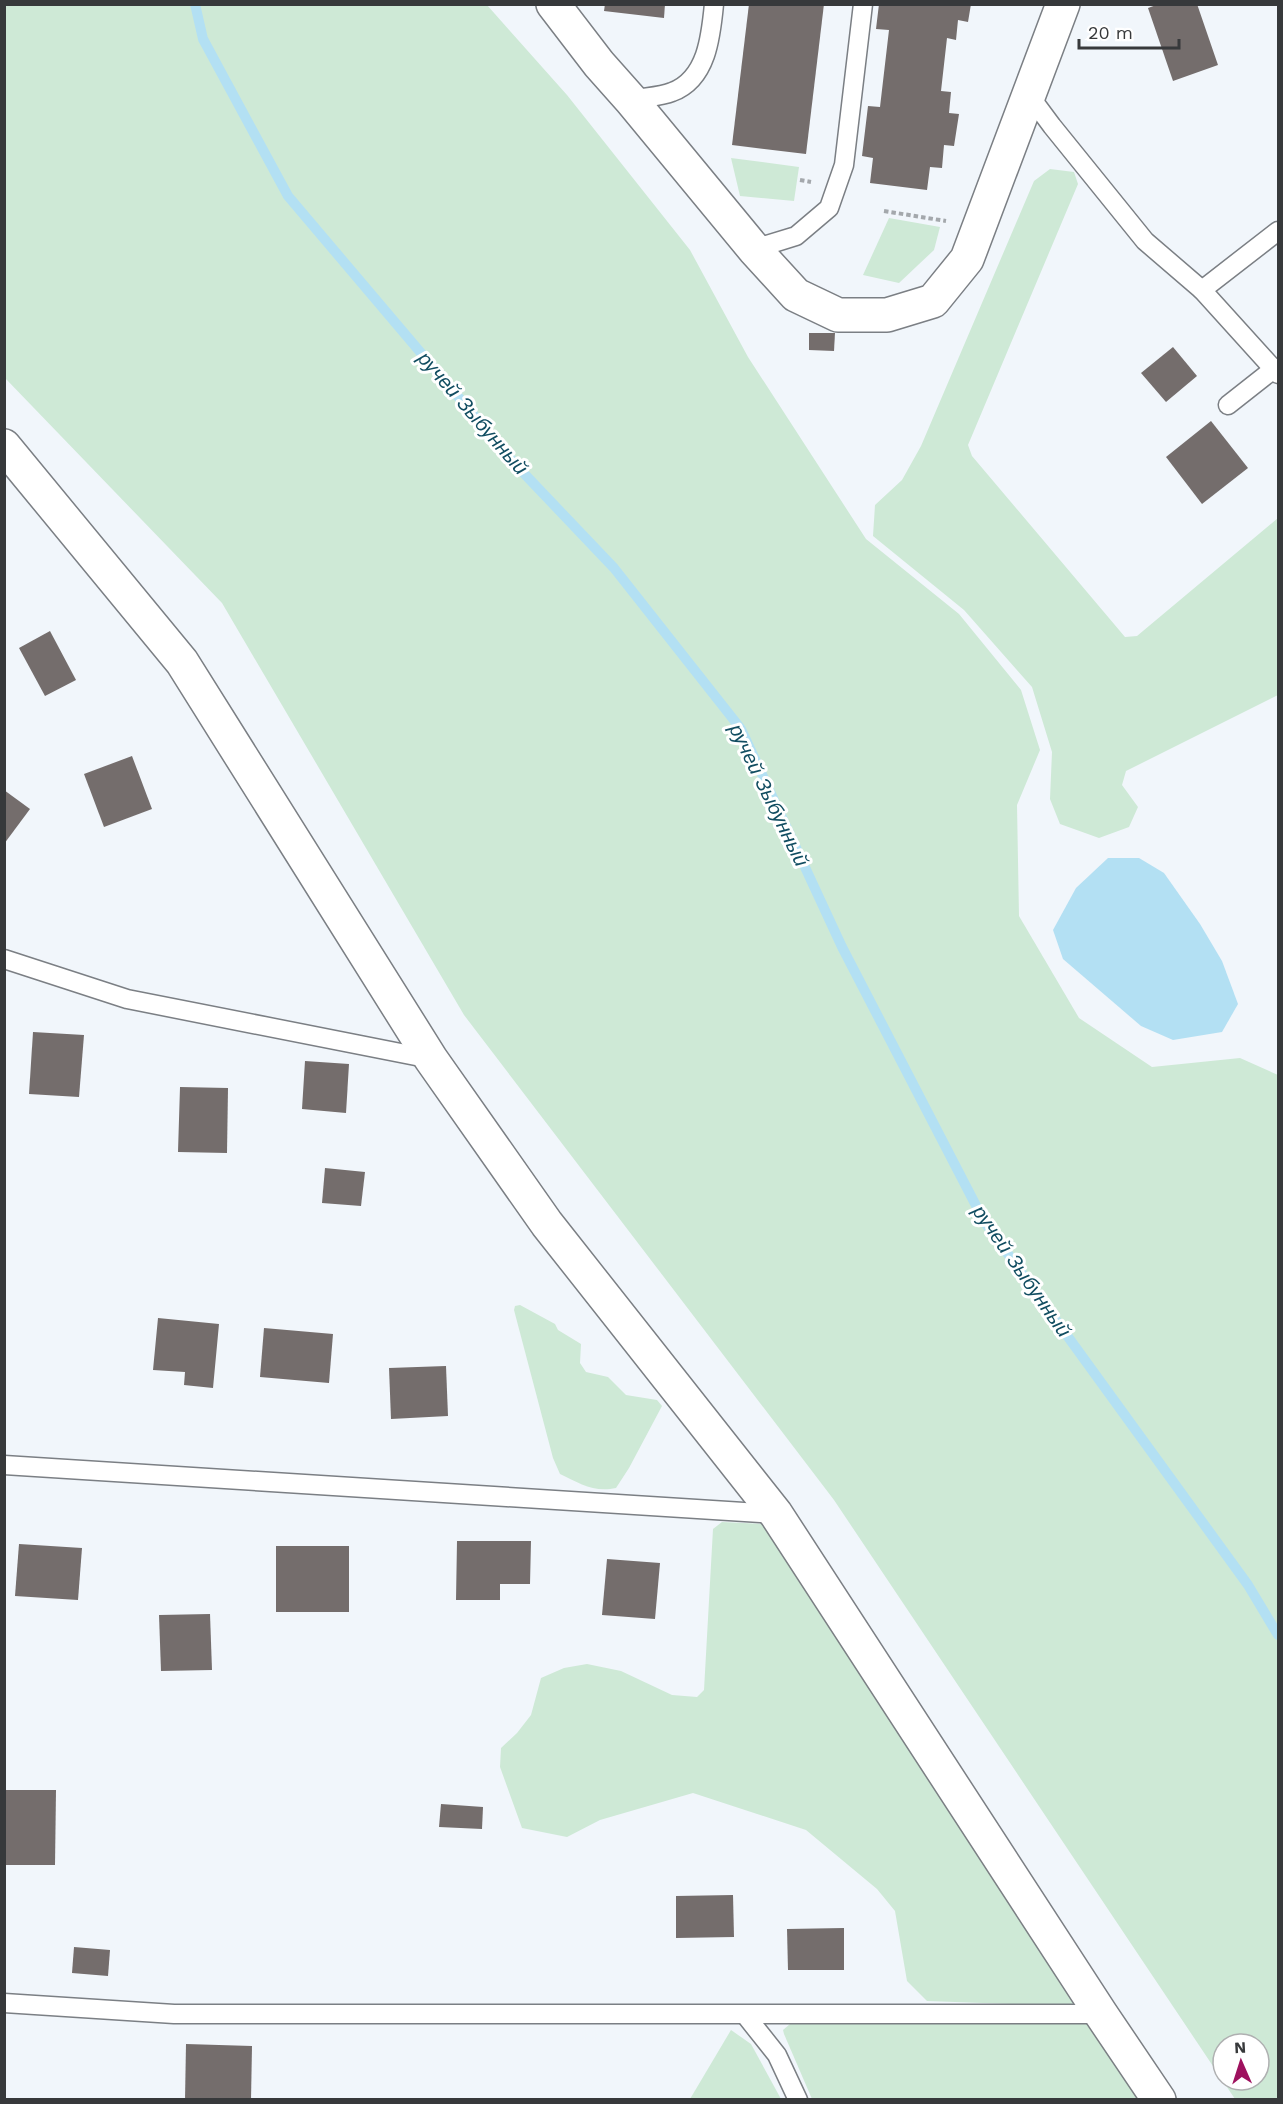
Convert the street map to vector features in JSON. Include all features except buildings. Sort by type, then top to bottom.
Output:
[{"type":"street","points":[[553,4],[599,64],[754,249],[796,295],[838,315],[887,315],[933,301],[967,259],[1063,4]]},
{"type":"street","points":[[4,446],[182,662],[432,1059],[547,1224],[776,1514],[1159,2100]]},
{"type":"lane","points":[[631,100],[673,92],[697,74],[710,38],[714,4]]},
{"type":"lane","points":[[754,249],[796,236],[829,208],[844,165],[863,4]]},
{"type":"lane","points":[[1029,95],[1145,241],[1202,290],[1276,371],[1228,405]]},
{"type":"lane","points":[[1202,290],[1278,231]]},
{"type":"lane","points":[[4,959],[127,999],[432,1059]]},
{"type":"lane","points":[[4,1465],[776,1514]]},
{"type":"lane","points":[[4,2003],[174,2014],[746,2016],[1101,2014]]},
{"type":"lane","points":[[746,2016],[777,2055],[798,2100]]},
{"type":"path","points":[[884,211],[979,226]]},
{"type":"green space","points":[[5,4],[487,5],[567,95],[690,250],[748,357],[866,539],[959,614],[1021,690],[1040,750],[1017,805],[1019,916],[1079,1018],[1152,1067],[1240,1058],[1278,1075],[1278,2099],[1235,2099],[1230,2092],[1271,2092],[1271,2032],[1211,2032],[1211,2063],[834,1500],[464,1015],[222,603],[5,378]]},
{"type":"green space","points":[[731,158],[799,167],[794,201],[740,196]]},
{"type":"green space","points":[[1050,169],[1074,172],[1078,184],[968,445],[972,456],[1125,637],[1137,636],[1278,518],[1278,695],[1126,771],[1122,785],[1138,807],[1129,827],[1099,838],[1060,824],[1050,799],[1052,752],[1032,687],[964,610],[873,536],[875,505],[902,480],[921,446],[1034,181]]},
{"type":"green space","points":[[889,218],[940,227],[934,250],[899,283],[863,275]]},
{"type":"green space","points":[[520,1305],[555,1324],[558,1330],[581,1344],[580,1363],[586,1372],[608,1377],[626,1395],[657,1400],[662,1406],[616,1488],[594,1488],[560,1474],[553,1458],[514,1310],[515,1306]]},
{"type":"green space","points":[[722,1522],[764,1524],[1075,2004],[1069,2006],[927,2001],[907,1981],[895,1911],[877,1889],[806,1830],[693,1793],[600,1820],[567,1837],[522,1828],[500,1767],[501,1748],[531,1715],[541,1678],[564,1668],[587,1664],[621,1671],[672,1695],[697,1697],[704,1690],[713,1529]]},
{"type":"green space","points":[[1090,2020],[1149,2099],[812,2099],[783,2030],[790,2024]]},
{"type":"green space","points":[[731,2030],[751,2044],[781,2099],[690,2099]]},
{"type":"water","points":[[1108,858],[1139,858],[1164,873],[1200,924],[1222,961],[1238,1004],[1222,1032],[1173,1040],[1141,1026],[1063,959],[1053,930],[1076,888]]},
{"type":"waterway","name":"ручей Зыбунный","points":[[195,4],[203,39],[288,196],[515,464],[614,568],[741,729],[842,947],[984,1221],[1248,1585],[1278,1635]]}]
